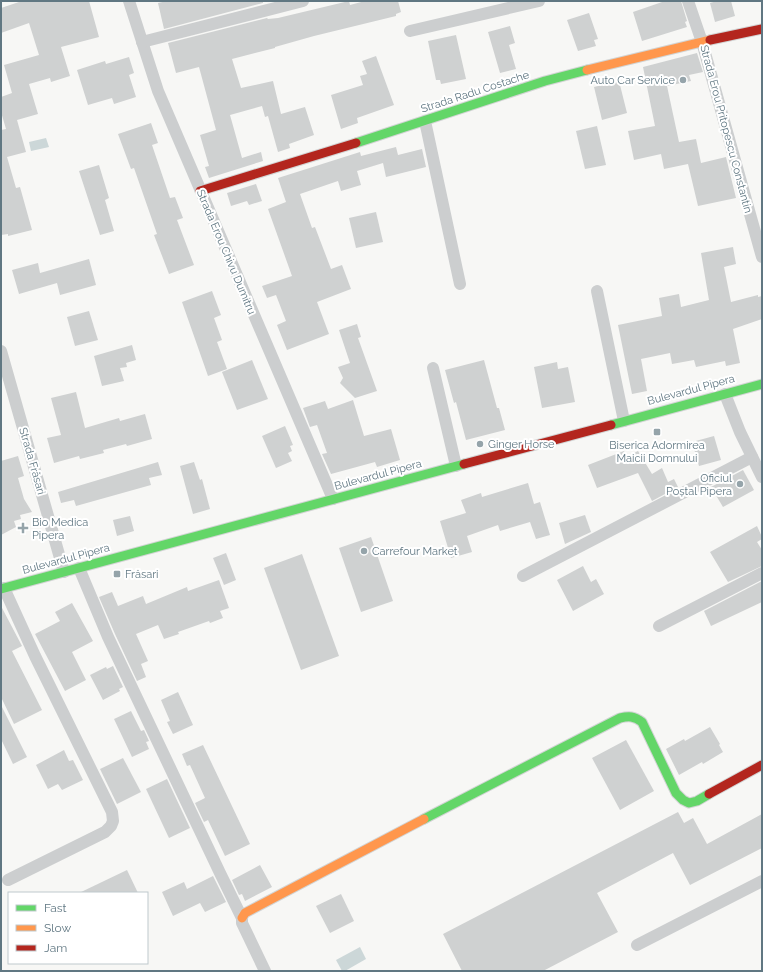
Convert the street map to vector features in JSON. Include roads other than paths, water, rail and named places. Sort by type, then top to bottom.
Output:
[{"type":"street","name":"Strada Erou Chivu Dumitru","points":[[128,1],[158,91],[333,499]]},
{"type":"street","points":[[142,42],[303,1]]},
{"type":"street","points":[[410,31],[539,1]]},
{"type":"street","name":"Strada Erou Pritopescu Constantin","points":[[688,1],[702,42],[762,257]]},
{"type":"street","name":"Strada Radu Costache","points":[[200,191],[425,121],[545,81],[702,42],[762,29]]},
{"type":"street","points":[[425,121],[460,284]]},
{"type":"street","points":[[597,291],[624,421]]},
{"type":"street","name":"Strada Frăsari","points":[[1,351],[64,572]]},
{"type":"street","points":[[433,368],[456,466]]},
{"type":"street","name":"Bulevardul Pipera","points":[[2,588],[762,384]]},
{"type":"street","points":[[725,394],[740,432],[762,477]]},
{"type":"street","points":[[523,576],[752,457]]},
{"type":"street","points":[[79,568],[108,637],[242,918],[242,923],[265,971]]},
{"type":"street","points":[[659,626],[762,574]]},
{"type":"street","points":[[2,588],[101,788],[112,812],[113,821],[111,826],[105,832],[8,880]]},
{"type":"street","points":[[242,918],[245,913],[273,898],[620,718],[634,716],[642,722],[676,793],[683,800],[689,803],[697,801],[762,765]]},
{"type":"street","points":[[638,945],[762,881]]},
{"type":"place","name":"Auto Car Service","points":[[683,80]]},
{"type":"place","name":"Biserica Adormirea Maicii Domnului","points":[[657,432]]},
{"type":"place","name":"Ginger Horse","points":[[480,444]]},
{"type":"place","name":"Oficiul Poștal Pipera","points":[[740,484]]},
{"type":"place","name":"Bio Medica Pipera","points":[[23,528]]},
{"type":"place","name":"Carrefour Market","points":[[364,551]]},
{"type":"place","name":"Frăsari","points":[[117,574]]}]
